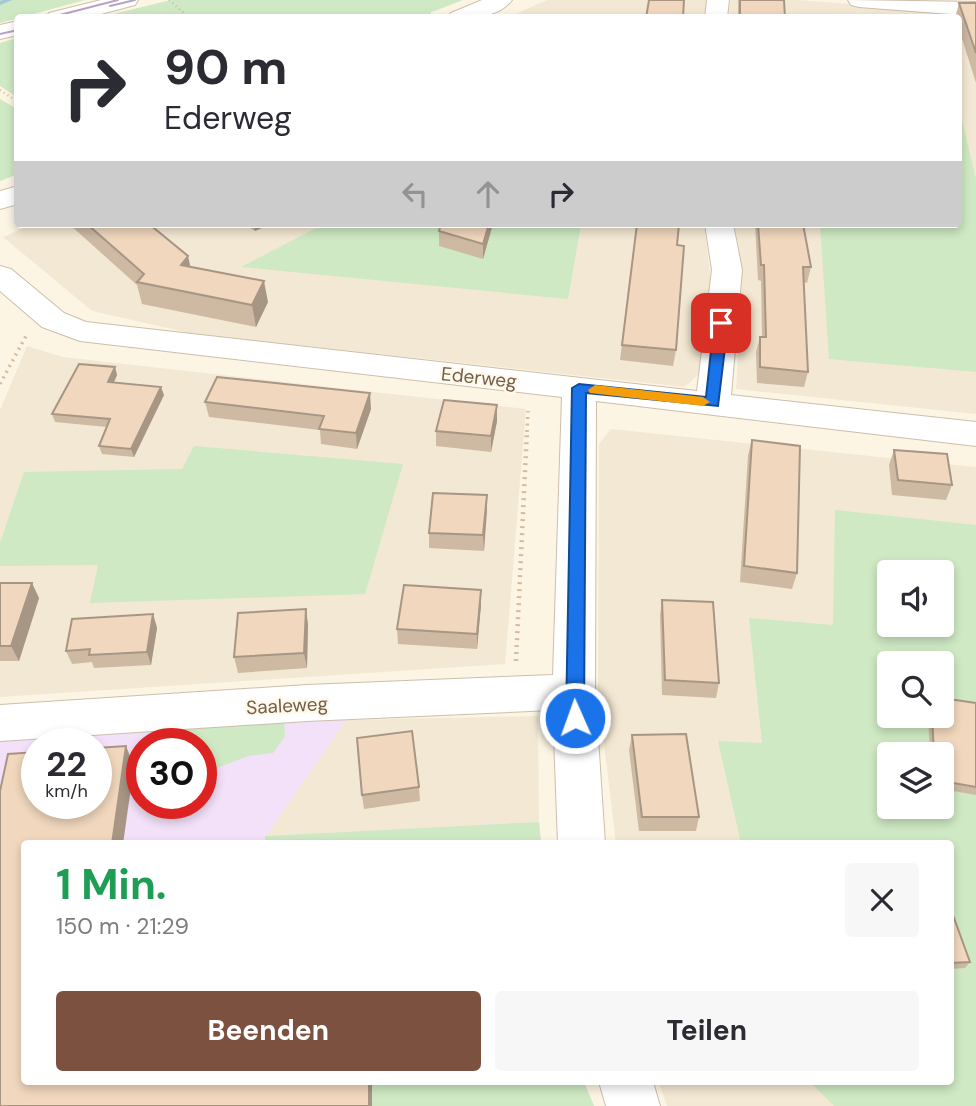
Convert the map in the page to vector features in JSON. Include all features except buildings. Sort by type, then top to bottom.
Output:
[{"type":"street","points":[[73,14],[127,0]]},
{"type":"street","points":[[468,14],[501,0]]},
{"type":"street","points":[[859,0],[976,9]]},
{"type":"street","points":[[713,403],[727,270],[720,228]]},
{"type":"street","name":"Ederweg","points":[[0,275],[53,320],[80,331],[976,434]]},
{"type":"street","points":[[579,388],[574,692],[582,840]]},
{"type":"street","name":"Saaleweg","points":[[0,723],[307,703],[574,692]]},
{"type":"street","points":[[627,1085],[633,1106]]},
{"type":"path","points":[[169,0],[185,14]]},
{"type":"path","points":[[0,384],[25,337],[53,320]]},
{"type":"path","points":[[515,695],[528,403]]},
{"type":"path","points":[[119,758],[126,759]]},
{"type":"shaded area","points":[[547,0],[706,0],[704,14],[516,14]]},
{"type":"shaded area","points":[[797,0],[976,13],[976,414],[736,389],[742,286],[735,228],[962,228],[962,14],[729,14],[730,1]]},
{"type":"shaded area","points":[[24,228],[704,228],[711,282],[703,370],[685,387],[194,334],[92,311],[3,237]]},
{"type":"shaded area","points":[[27,346],[63,357],[526,409],[505,664],[0,697],[0,410]]},
{"type":"shaded area","points":[[611,429],[976,467],[976,1106],[667,1106],[660,1085],[954,1085],[954,840],[616,840],[598,694],[599,444]]},
{"type":"shaded area","points":[[538,716],[539,822],[265,836],[346,720]]},
{"type":"shaded area","points":[[346,720],[266,836],[539,822],[541,840],[21,840],[21,1085],[585,1085],[594,1106],[0,1106],[0,738],[21,737],[21,819],[112,819],[112,732],[126,731],[126,819],[217,819],[217,728],[192,728]]},
{"type":"green space","points":[[0,0],[85,0],[33,14],[14,14],[14,19],[0,23]]},
{"type":"green space","points":[[171,0],[463,0],[427,14],[113,14]]},
{"type":"green space","points":[[14,39],[14,95],[0,86],[0,43]]},
{"type":"green space","points":[[0,99],[14,107],[14,176],[0,181]]},
{"type":"green space","points":[[962,121],[976,179],[976,372],[829,359],[820,228],[962,228]]},
{"type":"green space","points":[[316,228],[580,228],[568,299],[241,267]]},
{"type":"green space","points":[[194,446],[403,464],[365,594],[90,603],[98,565],[0,566],[0,543],[24,472],[182,469]]},
{"type":"green space","points":[[835,510],[976,525],[976,1106],[834,1106],[813,1085],[954,1085],[954,840],[740,840],[718,741],[762,743],[749,618],[833,625]]},
{"type":"green space","points":[[284,722],[285,736],[273,753],[248,756],[217,768],[217,728],[190,728]]},
{"type":"green space","points":[[539,822],[541,840],[265,840],[265,836]]},
{"type":"green space","points":[[215,1085],[585,1085],[594,1106],[371,1106]]},
{"type":"waterway","points":[[0,3],[9,0]]},
{"type":"tram line","points":[[64,14],[118,0]]},
{"type":"tram line","points":[[110,6],[135,0]]},
{"type":"tram line","points":[[0,34],[14,31]]},
{"type":"slow traffic","points":[[595,390],[703,402]]},
{"type":"route","points":[[575,718],[579,388],[713,403],[721,323]]}]
